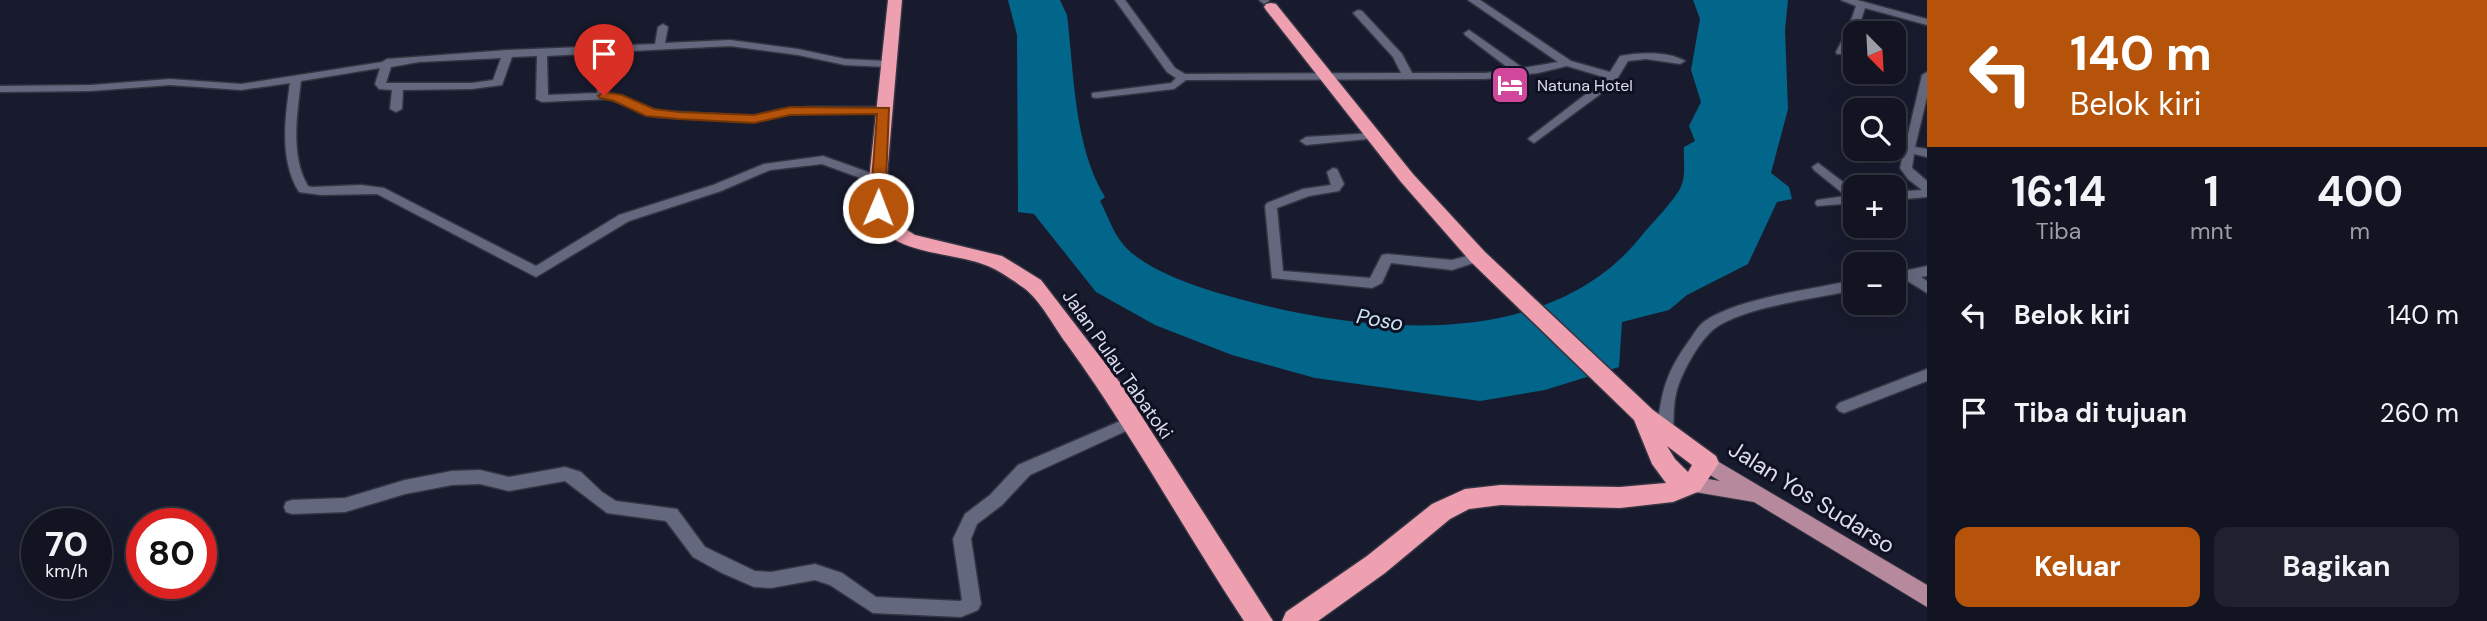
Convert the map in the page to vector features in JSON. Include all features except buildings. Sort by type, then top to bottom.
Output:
[{"type":"highway","name":"Jalan Pulau Tabatoki","points":[[895,0],[876,200],[879,213],[892,229],[903,237],[995,261],[1034,285],[1092,360],[1259,621]]},
{"type":"highway","points":[[1269,2],[1433,209],[1481,260],[1645,416],[1706,463],[1675,482],[1608,497],[1485,495],[1464,499],[1439,512],[1389,555],[1296,621]]},
{"type":"highway","points":[[1645,416],[1675,482]]},
{"type":"highway","points":[[1674,439],[1671,460],[1675,482]]},
{"type":"main road","name":"Jalan Yos Sudarso","points":[[1706,463],[1927,597]]},
{"type":"main road","points":[[1675,482],[1763,498]]},
{"type":"street","points":[[1121,0],[1171,70],[1183,76],[1463,77],[1521,72],[1567,62]]},
{"type":"street","points":[[1473,0],[1567,62],[1614,77]]},
{"type":"street","points":[[1846,0],[1927,22]]},
{"type":"street","points":[[1841,52],[1861,4]]},
{"type":"street","points":[[1358,13],[1398,56],[1408,76]]},
{"type":"street","points":[[659,48],[663,27]]},
{"type":"street","points":[[1469,33],[1521,72]]},
{"type":"street","points":[[0,89],[91,88],[170,82],[241,87],[387,62],[508,53],[737,43],[845,62],[887,64]]},
{"type":"street","points":[[602,96],[608,50]]},
{"type":"street","points":[[542,52],[540,99],[602,96],[617,98],[651,113],[754,119],[790,111],[884,110]]},
{"type":"street","points":[[387,62],[380,85],[398,87],[495,84],[508,53]]},
{"type":"street","points":[[1534,139],[1614,77],[1626,58],[1646,55],[1680,61]]},
{"type":"street","points":[[1927,75],[1905,167],[1927,190]]},
{"type":"street","points":[[1096,95],[1174,86],[1183,76]]},
{"type":"street","points":[[296,79],[292,144],[295,173],[303,189],[318,191],[360,188],[380,191],[536,272],[624,218],[717,188],[763,169],[823,160],[878,180]]},
{"type":"street","points":[[396,109],[398,87]]},
{"type":"street","points":[[1306,141],[1374,136]]},
{"type":"street","points":[[1909,149],[1927,153]]},
{"type":"street","points":[[1818,167],[1843,188]]},
{"type":"street","points":[[1333,172],[1338,184],[1335,188],[1307,192],[1271,206],[1277,275],[1370,284],[1377,280],[1387,258],[1452,265],[1481,260]]},
{"type":"street","points":[[1906,194],[1927,190]]},
{"type":"street","points":[[1821,203],[1843,200]]},
{"type":"street","points":[[1906,275],[1927,271]]},
{"type":"street","points":[[1906,278],[1927,288]]},
{"type":"street","points":[[1674,439],[1667,405],[1674,379],[1687,354],[1709,326],[1738,310],[1843,288]]},
{"type":"street","points":[[1844,407],[1927,374]]},
{"type":"street","points":[[292,507],[345,505],[405,487],[452,478],[480,477],[509,484],[565,474],[575,477],[596,497],[613,508],[671,514],[699,552],[754,579],[771,580],[815,572],[836,579],[873,605],[961,610],[972,604],[962,539],[971,519],[996,499],[1024,470],[1132,422]]},
{"type":"water","points":[[1008,0],[1060,0],[1067,15],[1081,133],[1087,156],[1105,197],[1100,201],[1122,243],[1144,262],[1159,270],[1191,284],[1236,298],[1341,320],[1397,325],[1453,324],[1508,316],[1558,299],[1604,272],[1659,216],[1676,196],[1682,184],[1684,147],[1695,141],[1689,126],[1701,102],[1691,70],[1700,19],[1693,0],[1788,0],[1785,30],[1788,109],[1771,173],[1789,187],[1792,199],[1777,202],[1748,264],[1687,295],[1669,310],[1622,322],[1619,367],[1545,390],[1480,401],[1315,378],[1232,355],[1155,325],[1096,292],[1034,214],[1018,212],[1017,35]]},
{"type":"place","name":"Natuna Hotel","points":[[1510,85]]},
{"type":"route","points":[[604,96],[632,103],[651,113],[679,116],[735,116],[754,119],[790,111],[846,108],[884,110],[876,200],[878,208]]},
{"type":"water label","name":"Poso","points":[[1380,320]]}]
